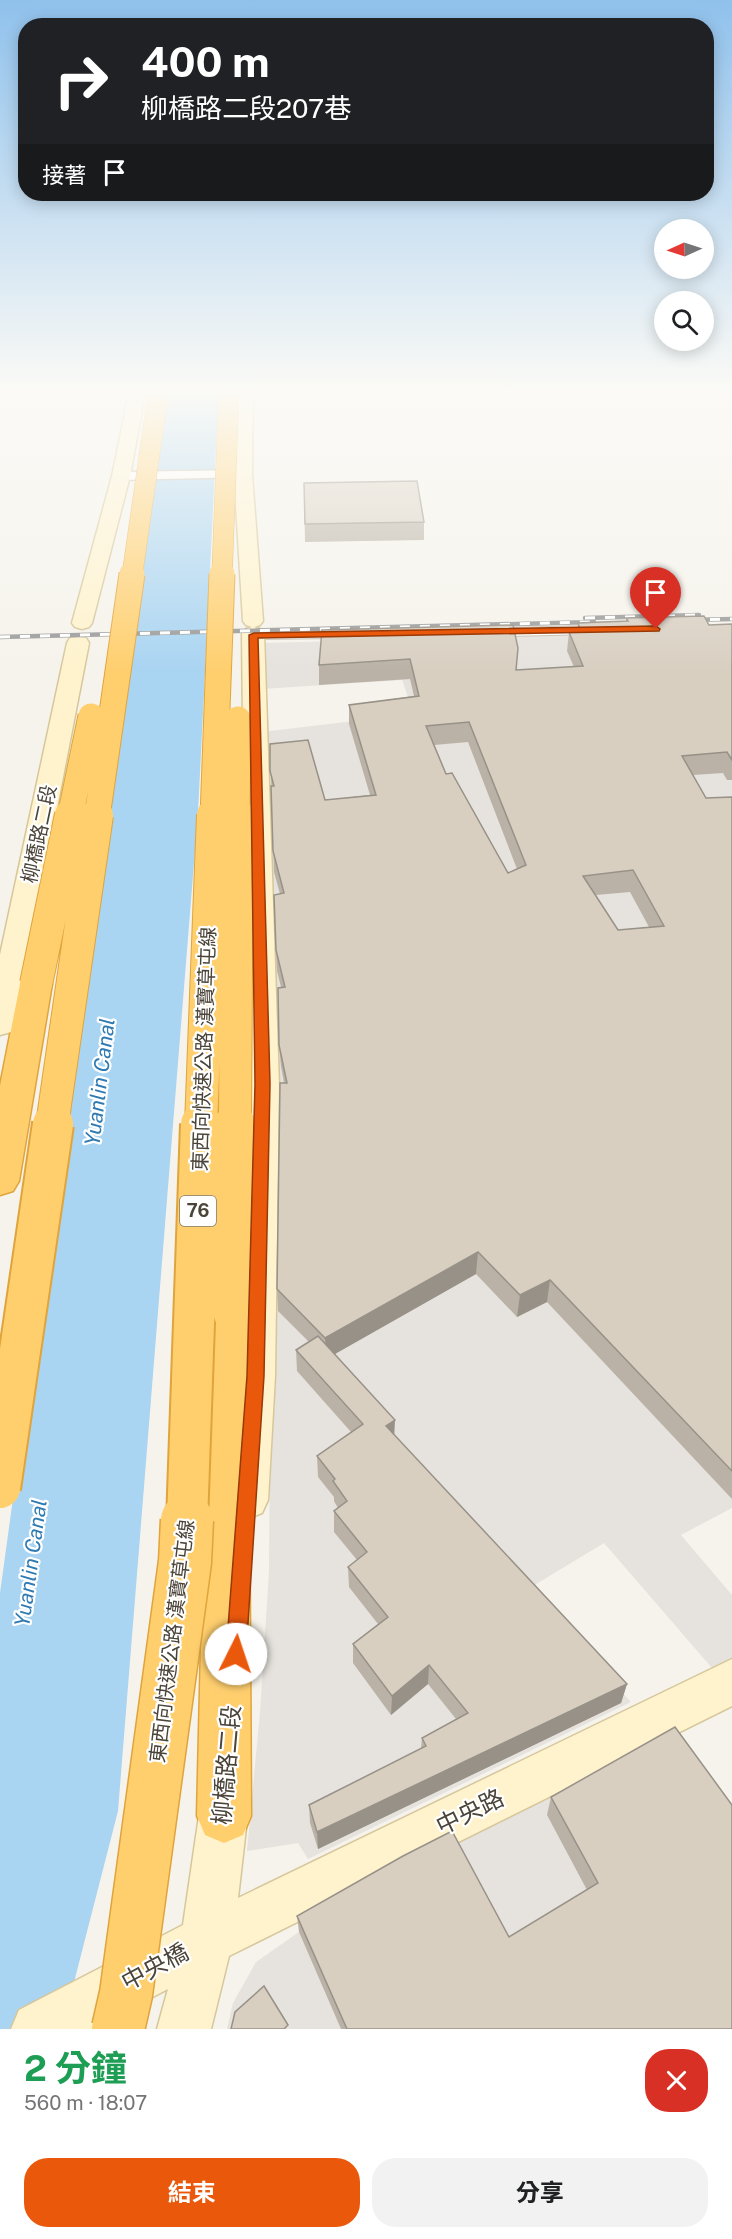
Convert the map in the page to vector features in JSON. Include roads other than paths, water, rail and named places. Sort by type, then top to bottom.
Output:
[{"type":"highway","points":[[0,1488],[146,483]]},
{"type":"highway","name":"東西向快速公路 漢寶草屯線","points":[[111,2012],[126,1994],[185,1562],[229,483]]},
{"type":"highway","points":[[224,1816],[228,1479],[234,1314],[239,507],[232,483]]},
{"type":"highway","points":[[0,1181],[36,984],[128,534],[143,505]]},
{"type":"main road","name":"柳橋路二段","points":[[0,1025],[80,633],[119,483]]},
{"type":"main road","name":"柳橋路二段","points":[[184,2029],[207,1940],[224,1816],[255,1376],[259,1248],[263,1084],[253,630],[230,483]]},
{"type":"main road","name":"中央路","points":[[207,1940],[732,1682]]},
{"type":"main road","name":"中央橋","points":[[38,2029],[111,2012],[207,1940]]},
{"type":"lane","points":[[253,630],[348,634]]},
{"type":"lane","points":[[490,632],[596,630]]},
{"type":"water","name":"Yuanlin Canal","points":[[153,483],[214,483],[198,813],[118,1811],[62,2029],[0,2029],[0,1593]]},
{"type":"railway","points":[[585,618],[699,615]]},
{"type":"railway","points":[[690,620],[732,619]]},
{"type":"railway","points":[[0,637],[594,622]]}]
